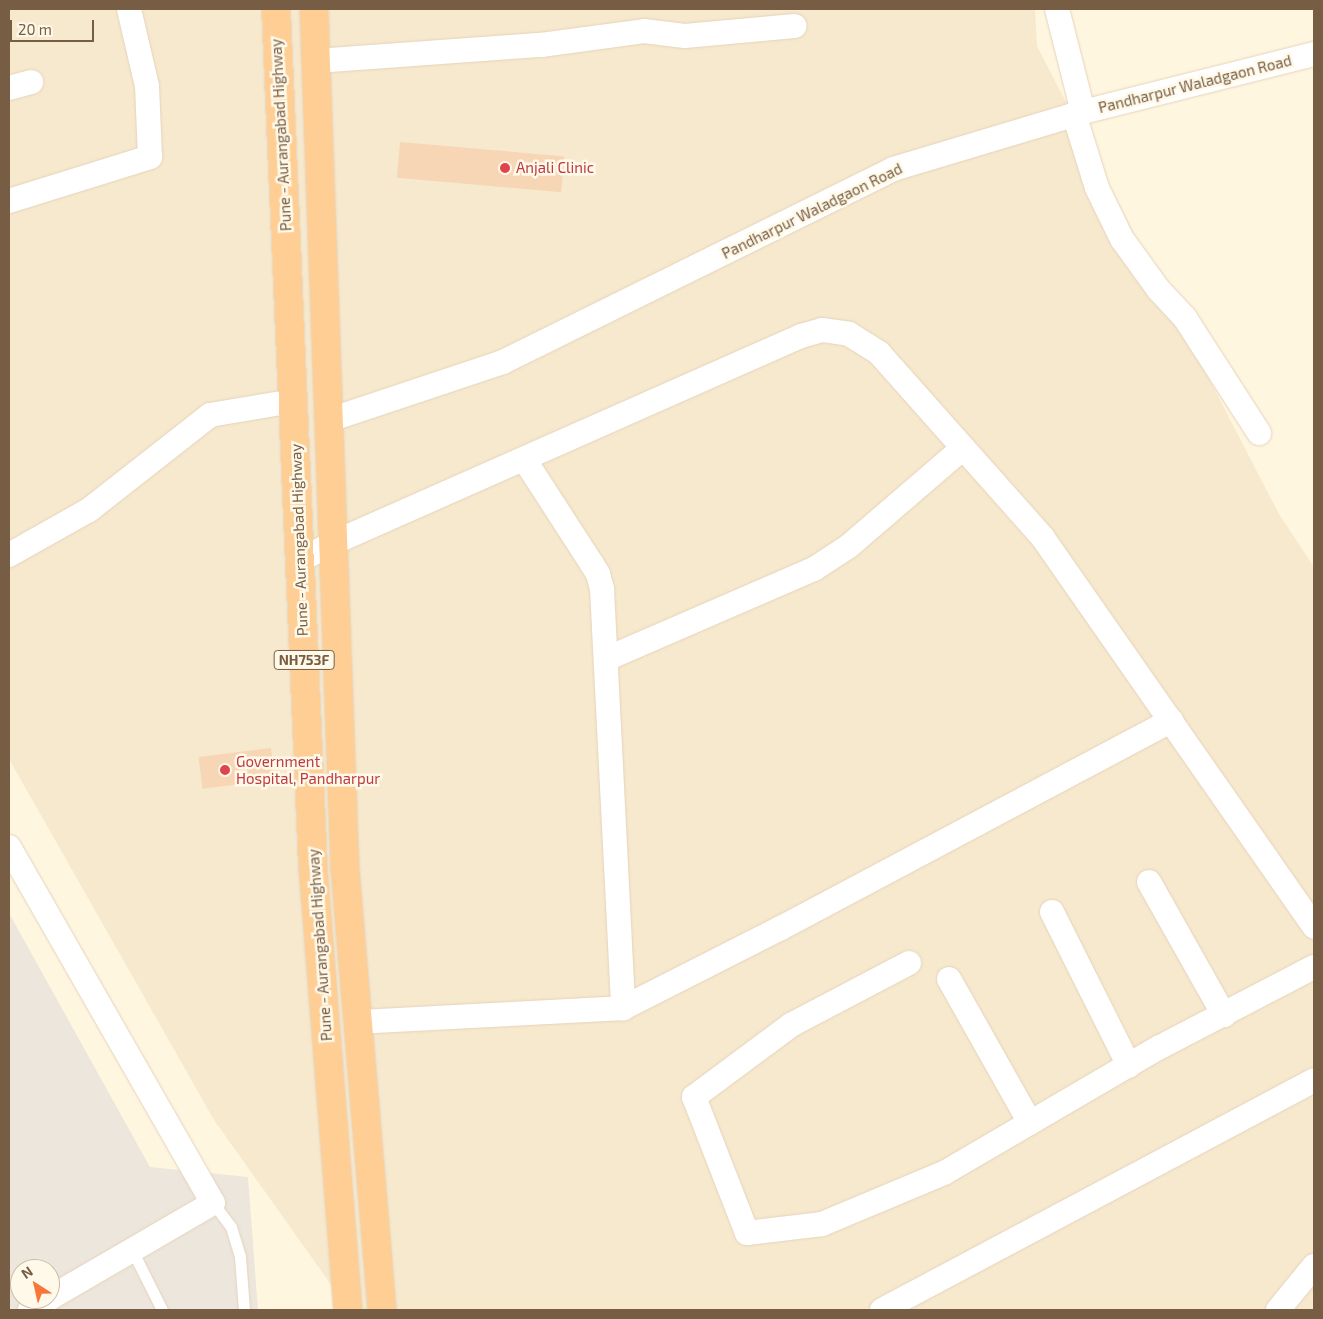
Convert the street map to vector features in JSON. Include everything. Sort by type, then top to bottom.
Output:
[{"type":"highway","name":"Pune - Aurangabad Highway","points":[[276,9],[313,867],[348,1310]]},
{"type":"highway","name":"NH753F","points":[[314,9],[345,869],[382,1310]]},
{"type":"street","points":[[9,201],[150,157],[147,86],[129,9]]},
{"type":"street","points":[[1057,9],[1078,113],[1098,188],[1122,239],[1158,289],[1185,318],[1259,433]]},
{"type":"street","points":[[316,61],[541,46],[644,31],[685,36],[795,26]]},
{"type":"street","name":"Pandharpur Waladgaon Road","points":[[329,420],[502,362],[894,169],[1078,113],[1314,54]]},
{"type":"street","points":[[9,88],[32,82]]},
{"type":"street","points":[[300,560],[333,543],[800,336],[822,330],[849,334],[879,353],[1043,538],[1314,927]]},
{"type":"street","points":[[9,555],[89,510],[210,415],[293,401]]},
{"type":"street","points":[[606,658],[814,569],[848,546],[963,448]]},
{"type":"street","points":[[524,458],[598,574],[602,589],[624,1008]]},
{"type":"street","points":[[358,1022],[624,1008],[790,923],[1171,721]]},
{"type":"street","points":[[9,847],[213,1203],[60,1293]]},
{"type":"street","points":[[1148,882],[1224,1015]]},
{"type":"street","points":[[1052,912],[1129,1066]]},
{"type":"street","points":[[909,963],[791,1025],[694,1097],[746,1233],[822,1224],[944,1173],[1129,1066],[1314,968]]},
{"type":"street","points":[[950,979],[1030,1123]]},
{"type":"street","points":[[882,1310],[1314,1080]]},
{"type":"street","points":[[1278,1310],[1314,1266]]},
{"type":"lane","points":[[213,1203],[231,1227],[237,1249],[244,1310]]},
{"type":"lane","points":[[132,1250],[162,1310]]},
{"type":"shaded area","points":[[9,9],[1035,9],[1037,46],[1279,514],[1314,567],[1314,1310],[349,1310],[214,1120],[9,759]]},
{"type":"shaded area","points":[[9,913],[150,1167],[248,1177],[258,1310],[9,1310]]},
{"type":"building","points":[[400,142],[564,156],[561,192],[397,178]]},
{"type":"building","points":[[271,748],[275,780],[202,789],[199,757]]},
{"type":"place","name":"Anjali Clinic","points":[[505,168]]},
{"type":"place","name":"Government Hospital, Pandharpur","points":[[225,770]]}]
